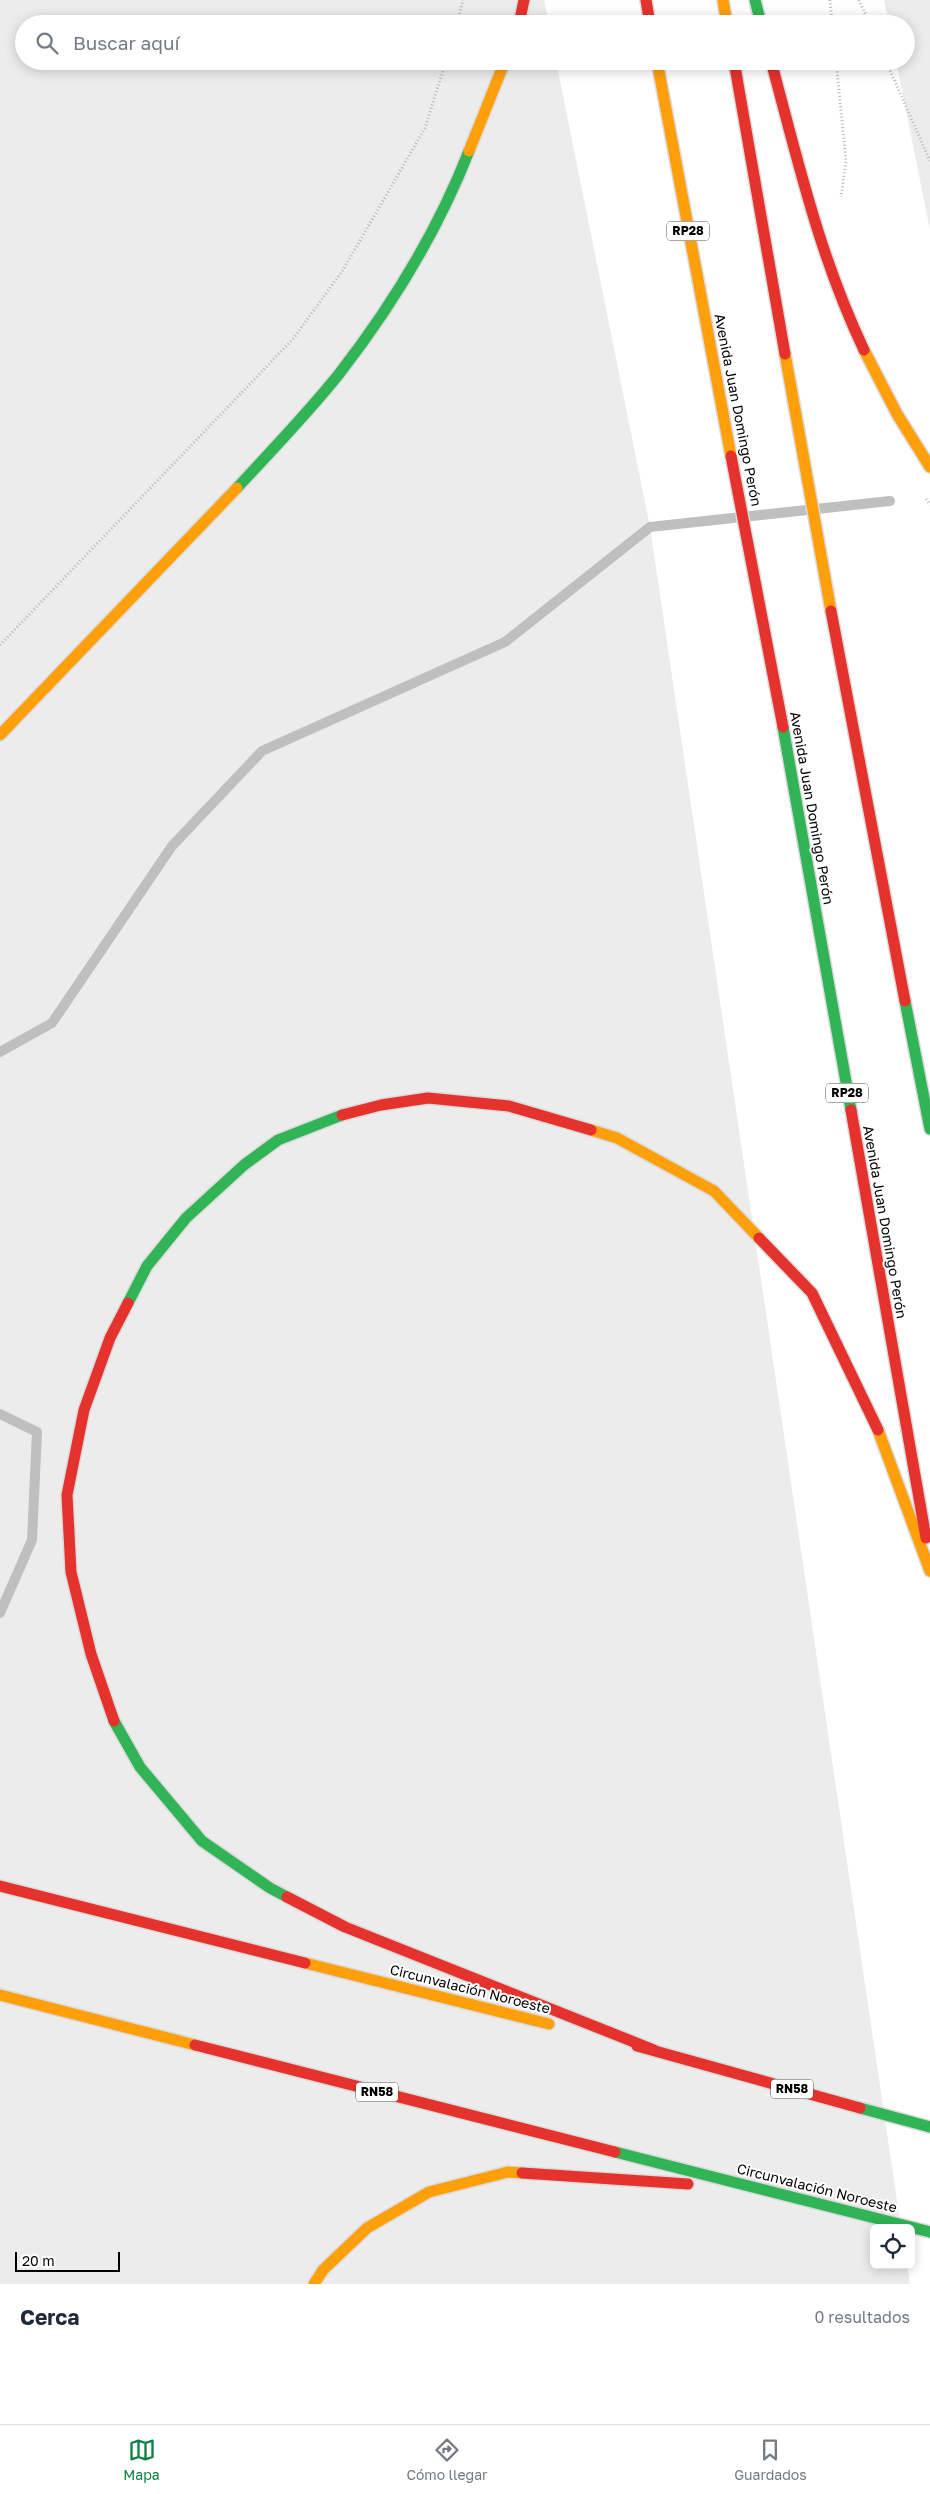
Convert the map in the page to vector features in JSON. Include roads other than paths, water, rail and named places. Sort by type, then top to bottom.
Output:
[{"type":"main road","points":[[521,15],[524,0]]},
{"type":"main road","points":[[646,0],[648,15]]},
{"type":"main road","points":[[723,0],[726,15]]},
{"type":"main road","points":[[755,0],[759,15]]},
{"type":"main road","points":[[0,735],[186,542],[300,420],[338,375],[370,332],[421,248],[463,166],[502,70]]},
{"type":"main road","name":"Avenida Juan Domingo Perón","points":[[659,70],[764,625],[930,1561]]},
{"type":"main road","points":[[736,70],[790,369],[829,603],[930,1129]]},
{"type":"main road","points":[[774,70],[820,242],[852,322],[899,420],[930,467]]},
{"type":"main road","points":[[654,2050],[345,1927],[270,1888],[202,1841],[140,1767],[116,1726],[90,1654],[71,1572],[67,1494],[84,1410],[110,1338],[147,1266],[186,1218],[244,1165],[278,1140],[337,1116],[381,1105],[428,1098],[509,1106],[617,1138],[714,1191],[812,1293],[883,1440],[930,1571]]},
{"type":"main road","name":"Circunvalación Noroeste","points":[[0,1886],[654,2050],[930,2127]]},
{"type":"main road","name":"Circunvalación Noroeste","points":[[0,1995],[930,2232]]},
{"type":"main road","points":[[314,2284],[323,2270],[367,2228],[382,2219],[429,2192],[508,2172],[755,2188]]},
{"type":"waterway","points":[[0,1052],[52,1023],[172,846],[262,751],[505,642],[650,527],[890,501]]},
{"type":"waterway","points":[[0,1414],[37,1432],[32,1540],[0,1613]]}]
